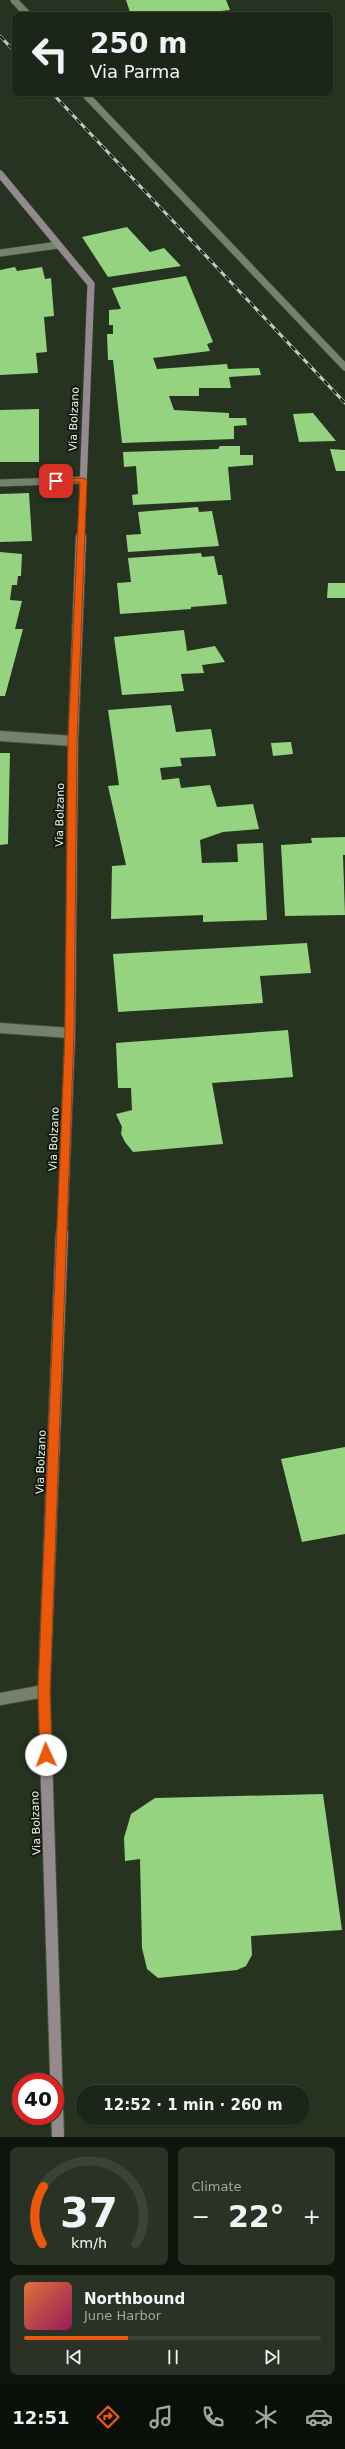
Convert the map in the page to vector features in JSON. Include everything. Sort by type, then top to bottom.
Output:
[{"type":"street","points":[[14,0],[25,12]]},
{"type":"street","points":[[87,96],[345,368]]},
{"type":"street","name":"Via Bolzano","points":[[0,174],[91,284],[72,741],[70,1033],[44,1691],[58,2137]]},
{"type":"street","points":[[0,253],[58,245]]},
{"type":"street","points":[[0,483],[83,480]]},
{"type":"street","points":[[0,736],[72,741]]},
{"type":"street","points":[[0,1028],[70,1033]]},
{"type":"street","points":[[0,1700],[44,1691]]},
{"type":"building","points":[[126,0],[226,0],[230,10],[212,12],[130,12]]},
{"type":"building","points":[[127,227],[150,252],[164,248],[181,266],[108,277],[82,237]]},
{"type":"building","points":[[15,267],[17,271],[42,267],[45,279],[51,278],[54,316],[44,317],[47,352],[36,353],[38,373],[0,375],[0,270]]},
{"type":"building","points":[[186,276],[213,342],[207,344],[210,351],[153,358],[157,369],[227,364],[228,369],[259,368],[261,375],[229,377],[231,388],[199,388],[199,396],[169,396],[174,410],[229,413],[229,418],[246,418],[247,425],[234,426],[234,439],[122,443],[113,360],[108,360],[107,334],[113,334],[113,325],[109,325],[109,310],[121,309],[112,288]]},
{"type":"building","points":[[39,409],[39,462],[0,462],[0,410]]},
{"type":"building","points":[[313,413],[336,441],[299,442],[293,414]]},
{"type":"building","points":[[220,446],[240,446],[240,455],[253,455],[253,465],[228,467],[231,500],[133,505],[132,495],[138,494],[136,466],[124,467],[123,452],[218,449]]},
{"type":"building","points":[[330,449],[345,450],[345,471],[336,471]]},
{"type":"building","points":[[29,493],[32,541],[0,542],[0,494]]},
{"type":"building","points":[[198,507],[199,512],[212,511],[219,546],[128,552],[126,535],[141,534],[138,512]]},
{"type":"building","points":[[0,552],[22,554],[21,576],[18,576],[17,585],[12,585],[10,600],[22,601],[15,629],[23,629],[5,696],[0,696]]},
{"type":"building","points":[[201,553],[202,557],[214,556],[218,575],[222,575],[227,604],[191,607],[191,609],[120,614],[117,583],[131,582],[128,558]]},
{"type":"building","points":[[328,583],[345,583],[345,598],[327,598]]},
{"type":"building","points":[[184,630],[187,651],[215,646],[225,662],[202,665],[204,673],[181,674],[184,691],[122,695],[114,637]]},
{"type":"building","points":[[171,705],[176,732],[211,729],[216,756],[180,758],[182,766],[160,768],[162,780],[179,778],[181,788],[210,785],[217,807],[253,804],[259,829],[223,832],[200,840],[202,863],[238,862],[237,844],[263,843],[267,920],[203,922],[203,915],[111,919],[112,866],[126,865],[108,786],[119,785],[108,710]]},
{"type":"building","points":[[291,742],[293,754],[273,756],[271,743]]},
{"type":"building","points":[[0,753],[10,753],[8,844],[0,845]]},
{"type":"building","points":[[345,837],[345,855],[343,855],[345,915],[285,916],[281,845],[312,843],[311,838]]},
{"type":"building","points":[[307,943],[311,973],[260,976],[263,1003],[118,1012],[113,954]]},
{"type":"building","points":[[288,1030],[293,1077],[212,1083],[223,1144],[133,1152],[125,1142],[121,1134],[122,1127],[116,1114],[132,1110],[131,1088],[118,1088],[116,1043]]},
{"type":"building","points":[[345,1447],[345,1534],[302,1542],[281,1459]]},
{"type":"building","points":[[323,1794],[342,1930],[251,1936],[252,1955],[246,1966],[237,1970],[158,1978],[147,1969],[142,1948],[140,1859],[125,1861],[124,1838],[131,1814],[155,1798]]},
{"type":"railway","points":[[0,36],[12,49]]},
{"type":"railway","points":[[55,96],[345,403]]},
{"type":"route","points":[[46,1755],[44,1691],[70,1033],[72,741],[83,480],[56,481]]}]
